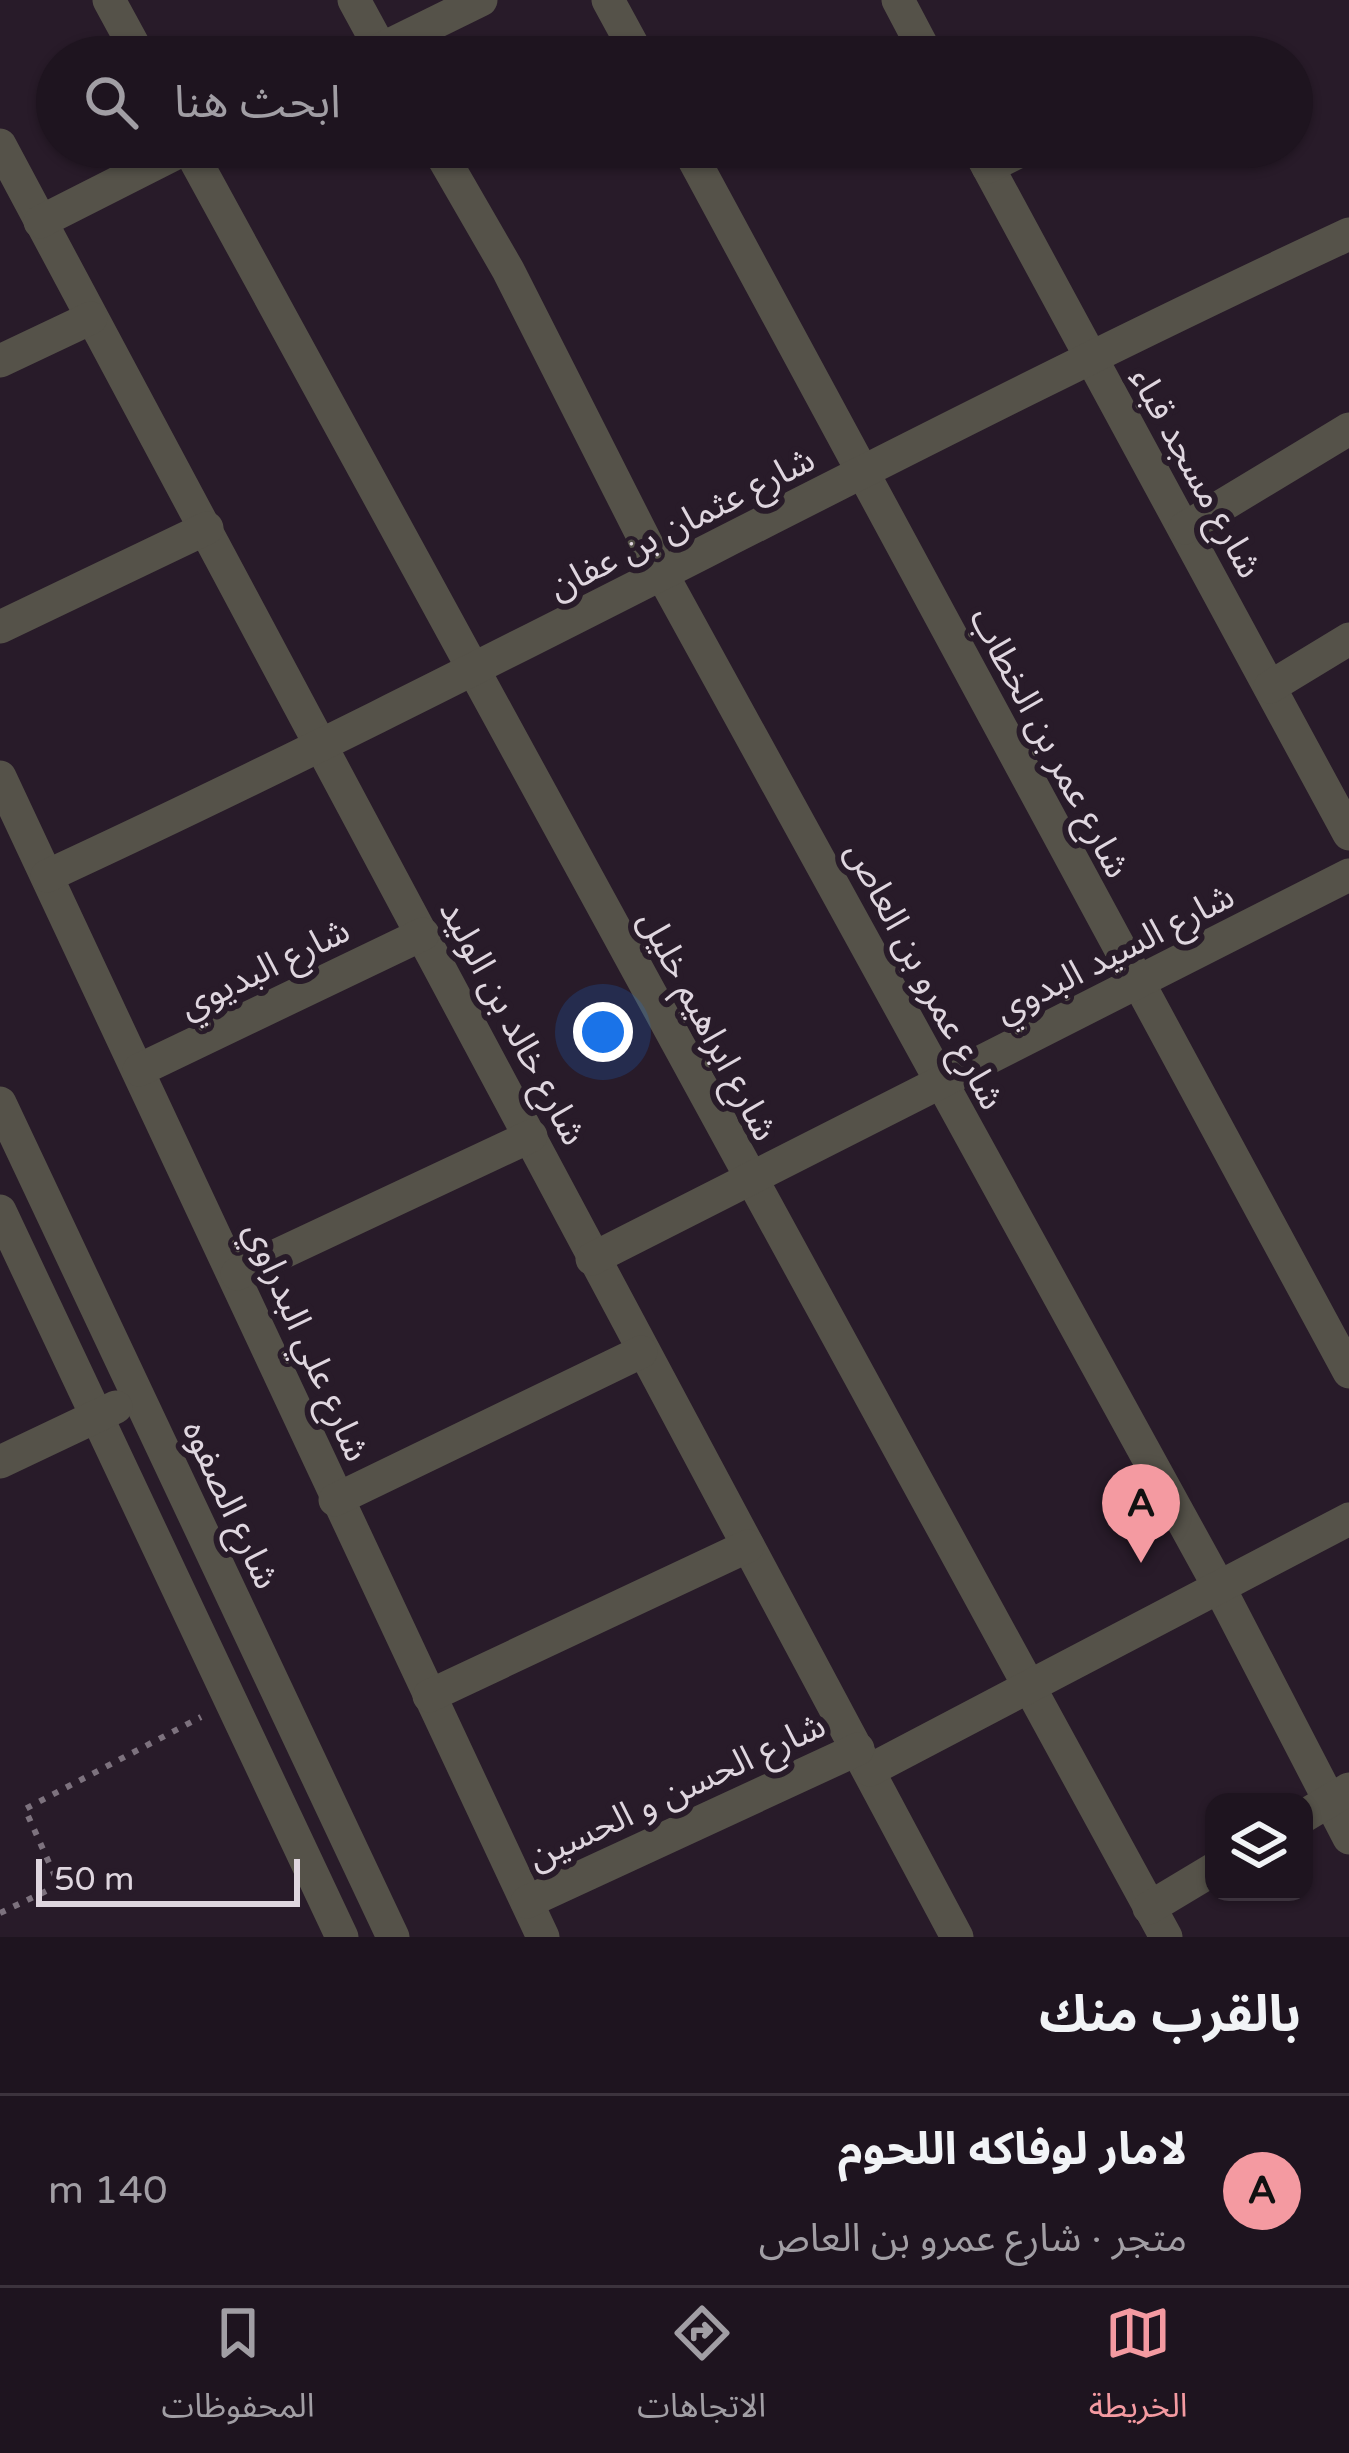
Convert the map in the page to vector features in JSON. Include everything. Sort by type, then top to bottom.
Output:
[{"type":"street","points":[[109,0],[129,36]]},
{"type":"street","points":[[354,0],[369,36]]},
{"type":"street","points":[[412,36],[481,0]]},
{"type":"street","points":[[608,0],[628,36]]},
{"type":"street","points":[[898,0],[917,36]]},
{"type":"street","name":"شارع خالد بن الوليد","points":[[0,145],[957,1937]]},
{"type":"street","points":[[40,221],[146,168]]},
{"type":"street","name":"شارع ابراهيم خليل","points":[[200,168],[1025,1688],[1158,1922]]},
{"type":"street","name":"شارع عمرو بن العاص","points":[[449,168],[508,270],[663,575],[1219,1587],[1349,1838]]},
{"type":"street","name":"شارع عمر بن الخطاب","points":[[698,168],[1349,1372]]},
{"type":"street","name":"شارع مسجد قباء","points":[[988,168],[1349,834]]},
{"type":"street","name":"شارع عثمان بن عفان","points":[[47,876],[323,748],[1089,355],[1349,234]]},
{"type":"street","points":[[0,361],[91,318]]},
{"type":"street","points":[[1185,529],[1347,435]]},
{"type":"street","points":[[0,627],[207,528]]},
{"type":"street","points":[[1270,687],[1349,639]]},
{"type":"street","name":"شارع علي البدراوي","points":[[0,777],[237,1274],[335,1500],[543,1937]]},
{"type":"street","name":"شارع السيد البدوي","points":[[592,1258],[1349,875]]},
{"type":"street","name":"شارع البديوي","points":[[139,1070],[423,934]]},
{"type":"street","name":"شارع الصفوه","points":[[0,1103],[393,1937]]},
{"type":"street","points":[[237,1274],[531,1136]]},
{"type":"street","points":[[0,1210],[342,1937]]},
{"type":"street","points":[[335,1500],[641,1352]]},
{"type":"street","points":[[0,1462],[139,1396]]},
{"type":"street","name":"شارع الحسن و الحسين","points":[[527,1902],[1025,1688],[1349,1519]]},
{"type":"street","points":[[429,1696],[748,1546]]},
{"type":"street","points":[[1158,1922],[1205,1878]]},
{"type":"path","points":[[0,1913],[59,1885],[26,1810],[231,1702]]},
{"type":"place","name":"لامار لوفاكه اللحوم","points":[[1141,1563]]}]
